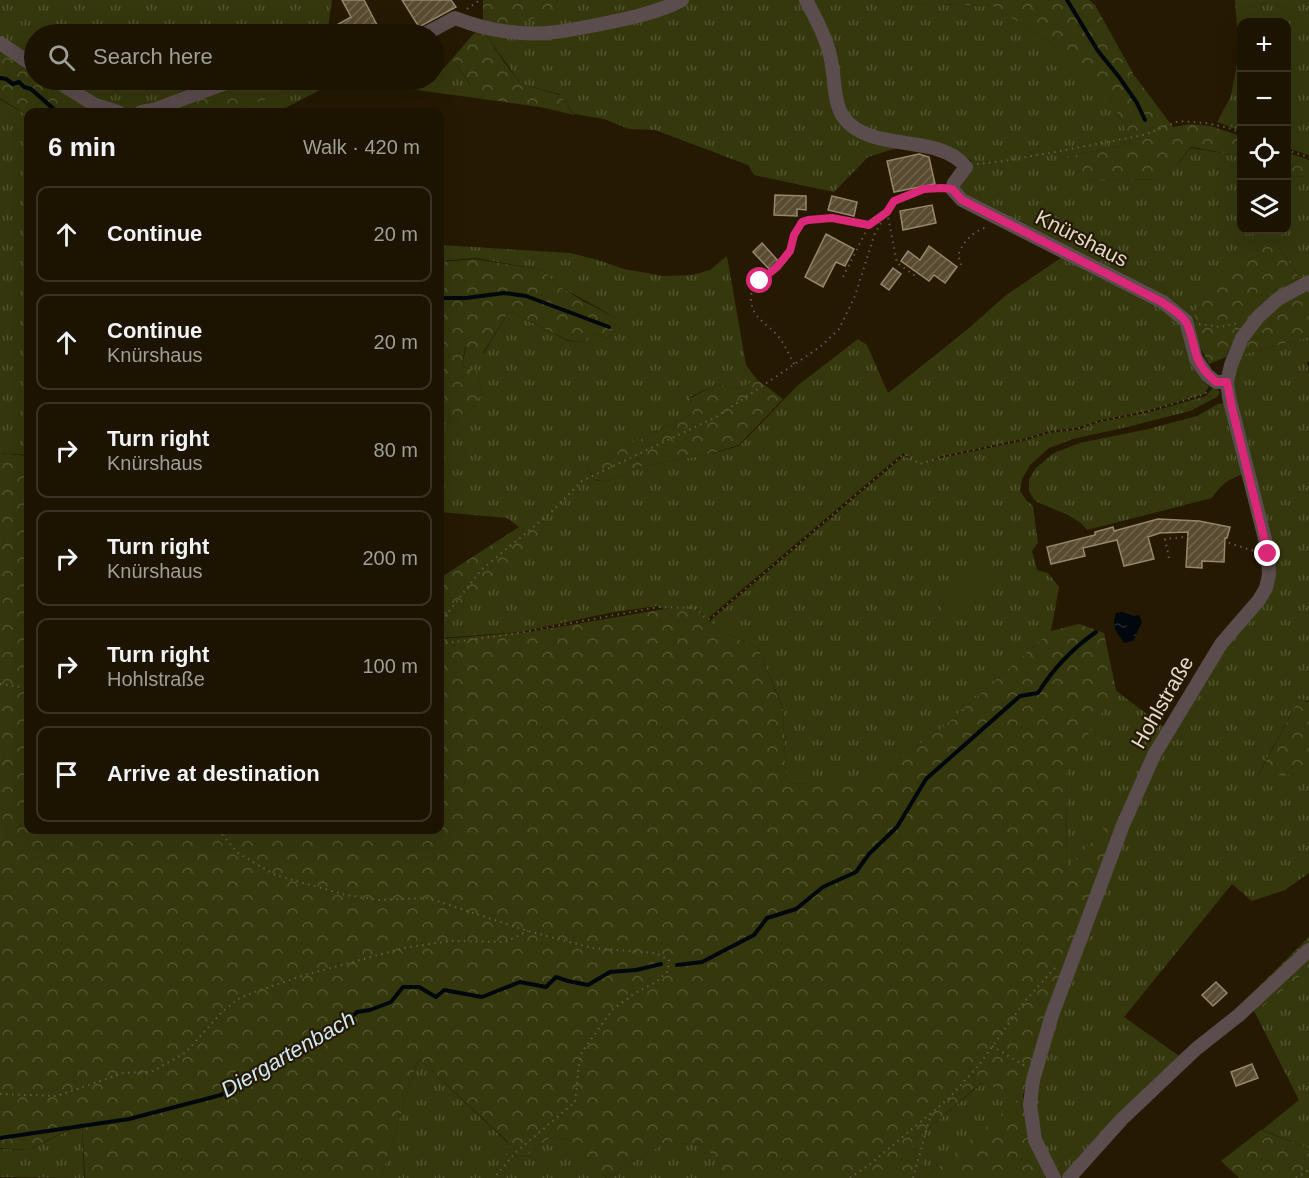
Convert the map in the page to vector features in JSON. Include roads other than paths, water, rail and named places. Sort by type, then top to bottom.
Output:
[{"type":"street","points":[[442,24],[455,18],[490,29],[545,33],[566,31],[617,21],[665,8],[682,0]]},
{"type":"street","name":"Knürshaus","points":[[806,0],[824,34],[831,60],[836,98],[844,117],[858,130],[881,138],[939,150],[961,160],[966,167],[952,189],[962,200],[1162,302],[1186,321],[1196,359],[1207,375],[1216,382],[1227,382]]},
{"type":"street","points":[[0,44],[24,60]]},
{"type":"street","points":[[71,90],[95,105],[105,108]]},
{"type":"street","points":[[159,108],[207,90]]},
{"type":"street","name":"Hohlstraße","points":[[1054,1178],[1035,1140],[1030,1105],[1036,1071],[1052,1015],[1076,947],[1123,825],[1154,755],[1221,644],[1259,600],[1266,588],[1269,575],[1268,554],[1230,402],[1227,382],[1231,365],[1242,338],[1258,317],[1278,299],[1309,282]]},
{"type":"street","points":[[1069,1178],[1122,1119],[1196,1049],[1239,1015],[1309,950]]},
{"type":"water","points":[[1122,612],[1134,616],[1139,615],[1142,622],[1133,641],[1124,643],[1114,625],[1116,613]]},
{"type":"waterway","points":[[1067,0],[1098,51],[1137,103],[1145,120]]},
{"type":"waterway","points":[[0,78],[13,84],[19,82],[24,87]]},
{"type":"waterway","points":[[32,90],[52,108]]},
{"type":"waterway","points":[[444,298],[466,298],[504,293],[526,296],[609,327]]},
{"type":"waterway","name":"Diergartenbach","points":[[677,965],[702,962],[754,935],[767,918],[796,909],[823,887],[856,872],[869,854],[897,827],[926,779],[1020,696],[1038,693],[1064,660],[1096,632]]},
{"type":"waterway","name":"Diergartenbach","points":[[0,1138],[129,1119],[221,1095],[253,1073],[320,1034],[328,1033],[343,1025],[357,1012],[391,1002],[403,987],[419,987],[436,997],[444,990],[482,997],[520,982],[546,987],[556,977],[588,985],[610,972],[636,970],[661,964]]}]
